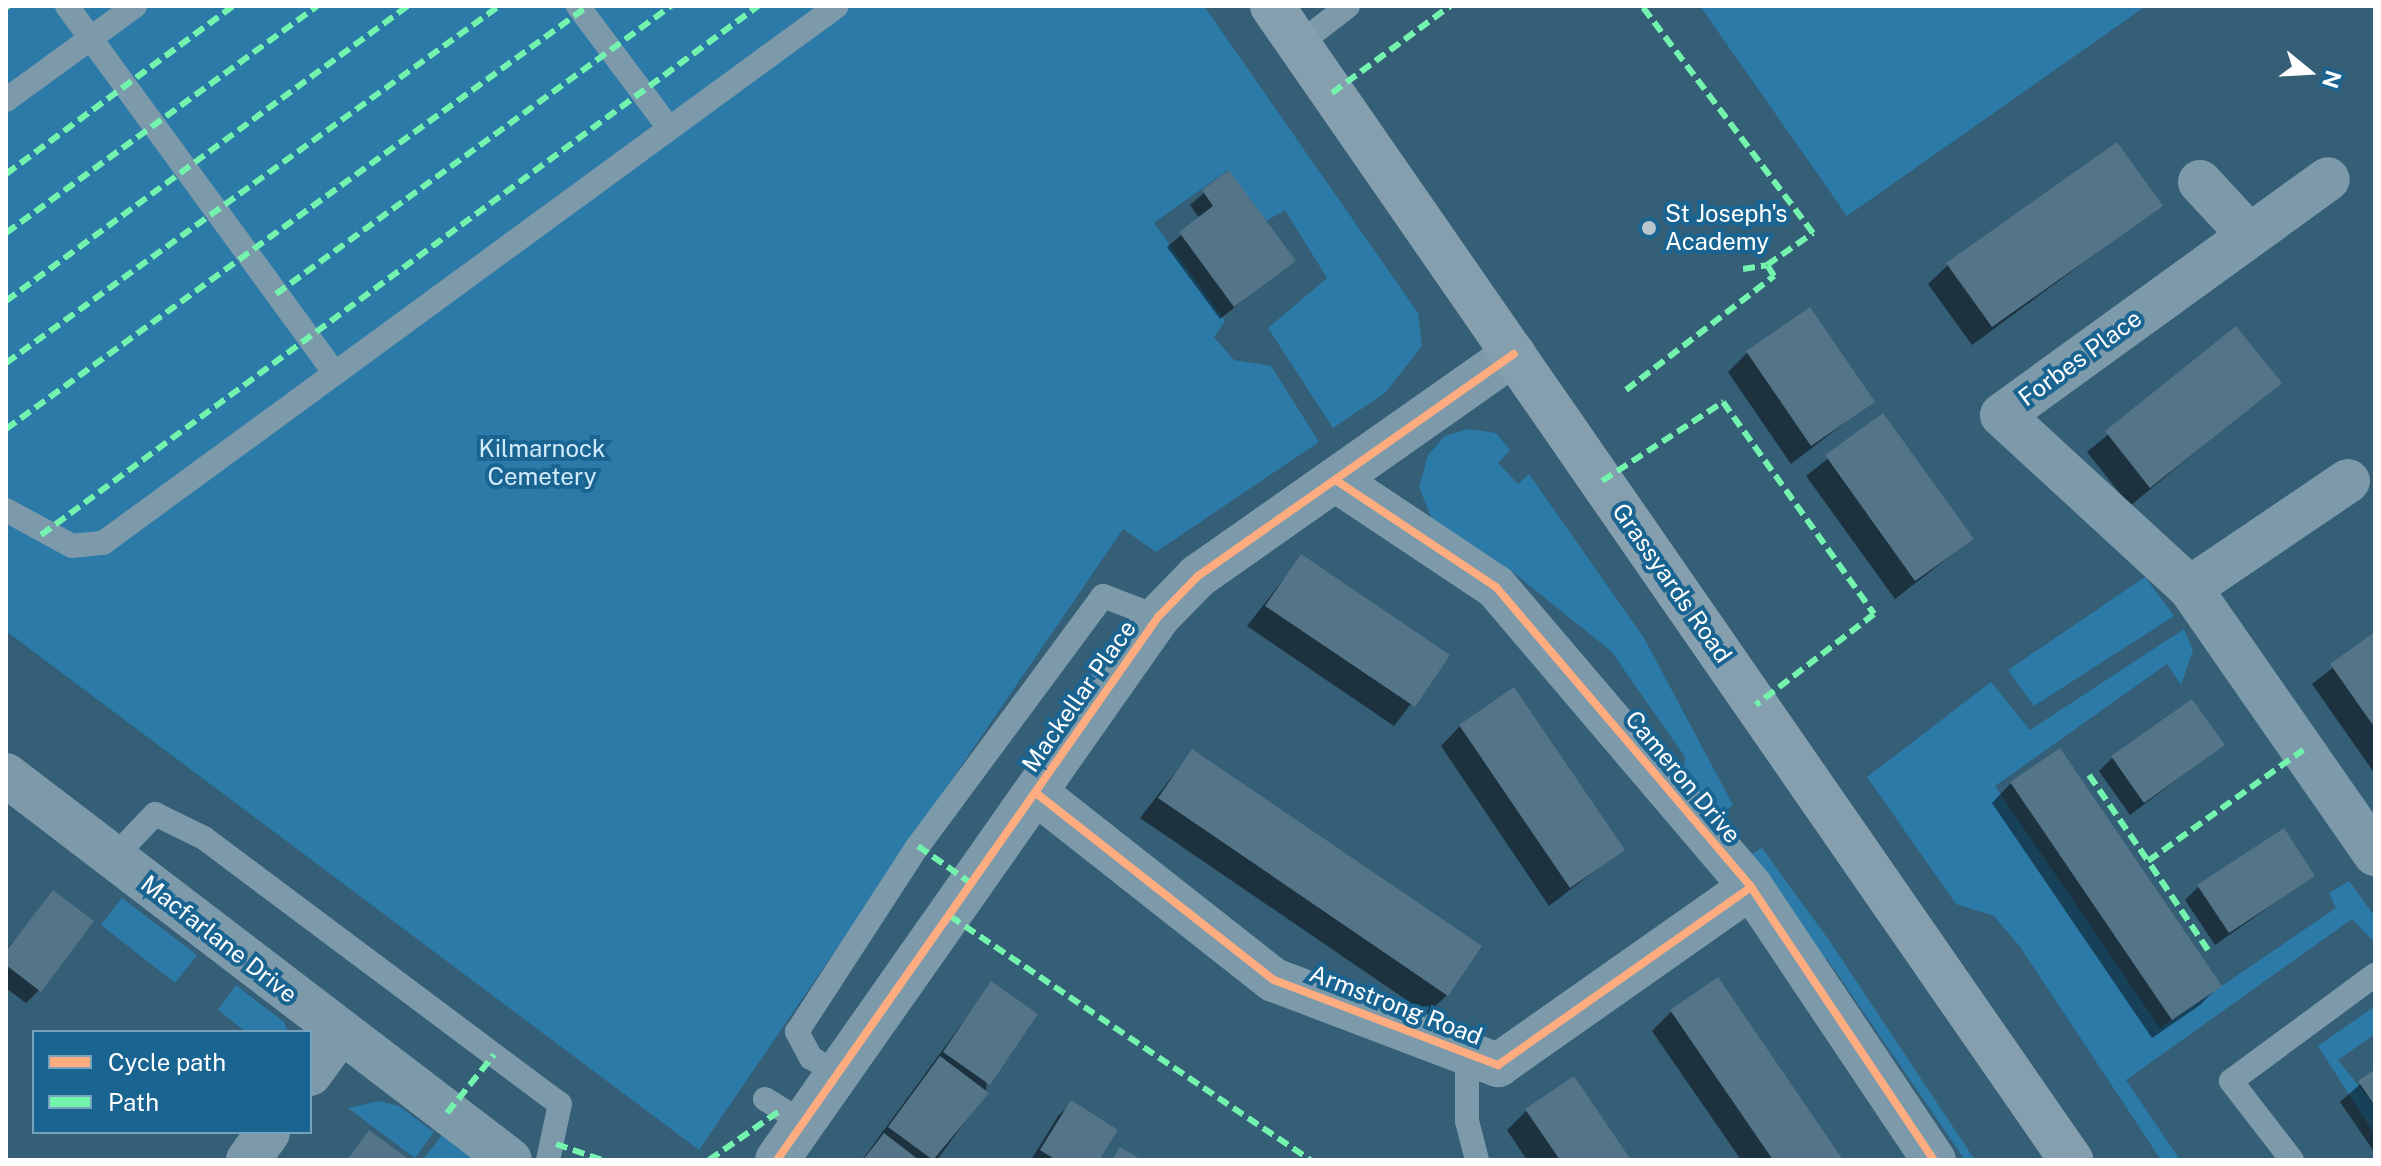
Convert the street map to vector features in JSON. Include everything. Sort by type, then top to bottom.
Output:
[{"type":"main road","name":"Grassyards Road","points":[[1272,6],[2071,1160]]},
{"type":"street","name":"Forbes Place","points":[[2328,179],[2002,415],[2190,588],[2375,854]]},
{"type":"street","points":[[2200,182],[2249,235]]},
{"type":"street","name":"Mackellar Place","points":[[777,1160],[1158,617],[1198,576],[1514,354]]},
{"type":"street","name":"Cameron Drive","points":[[1337,481],[1496,587],[1751,887],[1934,1160]]},
{"type":"street","points":[[2190,588],[2348,481]]},
{"type":"street","name":"Armstrong Road","points":[[1036,793],[1274,980],[1498,1065],[1751,887]]},
{"type":"street","name":"Macfarlane Drive","points":[[13,797],[113,858],[510,1160]]},
{"type":"street","points":[[312,1071],[340,1033]]},
{"type":"street","points":[[248,1160],[267,1134]]},
{"type":"lane","points":[[67,6],[334,372]]},
{"type":"lane","points":[[6,100],[135,6]]},
{"type":"lane","points":[[578,6],[669,128]]},
{"type":"lane","points":[[6,510],[72,546],[103,543],[837,6]]},
{"type":"lane","points":[[1299,44],[1348,6]]},
{"type":"lane","points":[[838,1074],[811,1058],[797,1032],[918,846],[1103,596],[1158,617]]},
{"type":"lane","points":[[113,858],[155,814],[204,838],[560,1104],[548,1160]]},
{"type":"lane","points":[[2292,1160],[2231,1081],[2375,975]]},
{"type":"lane","points":[[1467,1053],[1467,1121],[1477,1160]]},
{"type":"lane","points":[[765,1099],[804,1123]]},
{"type":"green space","name":"Kilmarnock Cemetery","points":[[6,6],[1204,6],[1418,313],[1422,346],[1385,393],[1333,428],[1268,328],[1327,278],[1285,210],[1266,221],[1228,170],[1154,223],[1225,321],[1214,337],[1234,360],[1271,366],[1319,442],[1156,552],[1123,529],[699,1150],[6,631]]},
{"type":"green space","points":[[1700,6],[2146,6],[1847,216]]},
{"type":"green space","points":[[1468,429],[1496,433],[1510,450],[1498,463],[1518,484],[1529,474],[1644,638],[1733,805],[1711,820],[1683,775],[1685,757],[1611,651],[1510,570],[1437,532],[1419,487],[1428,455],[1445,436]]},
{"type":"green space","points":[[2145,577],[2174,616],[2034,706],[2008,670]]},
{"type":"green space","points":[[2184,629],[2193,650],[2181,685],[2167,664],[1995,786],[2160,1028],[2336,908],[2329,893],[2349,881],[2375,917],[2375,943],[2352,919],[2126,1080],[2180,1160],[2161,1160],[2021,948],[1994,916],[1956,904],[1867,777],[1991,682],[2030,730]]},
{"type":"green space","points":[[1762,848],[1831,943],[1975,1160],[1965,1160],[1827,959],[1810,956],[1740,861]]},
{"type":"green space","points":[[122,898],[197,955],[175,983],[101,925]]},
{"type":"green space","points":[[236,985],[284,1022],[287,1030],[243,1030],[218,1010]]},
{"type":"green space","points":[[2375,1006],[2375,1034],[2338,1060],[2375,1106],[2375,1135],[2318,1046]]},
{"type":"green space","points":[[379,1101],[399,1106],[434,1132],[415,1158],[348,1108]]},
{"type":"green space","points":[[442,1135],[475,1160],[423,1160]]},
{"type":"building","points":[[2117,142],[2163,206],[1992,327],[1946,263]]},
{"type":"building","points":[[1229,170],[1296,261],[1234,307],[1179,232],[1213,206],[1202,190]]},
{"type":"building","points":[[1810,307],[1875,402],[1811,446],[1746,351]]},
{"type":"building","points":[[2236,326],[2282,383],[2150,488],[2105,431]]},
{"type":"building","points":[[1883,413],[1974,539],[1915,581],[1825,455]]},
{"type":"building","points":[[1301,554],[1450,655],[1415,707],[1265,606]]},
{"type":"building","points":[[2375,632],[2375,728],[2330,664]]},
{"type":"building","points":[[1514,687],[1625,850],[1570,888],[1459,725]]},
{"type":"building","points":[[2192,699],[2225,745],[2144,803],[2111,756]]},
{"type":"building","points":[[2060,748],[2222,986],[2172,1020],[2010,782]]},
{"type":"building","points":[[1192,749],[1482,946],[1448,996],[1158,798]]},
{"type":"building","points":[[2284,828],[2315,876],[2229,933],[2197,885]]},
{"type":"building","points":[[53,890],[94,921],[41,992],[6,965],[6,951]]},
{"type":"building","points":[[1718,977],[1843,1160],[1773,1160],[1670,1010]]},
{"type":"building","points":[[991,981],[1038,1014],[990,1085],[943,1052]]},
{"type":"building","points":[[940,1056],[989,1093],[933,1160],[888,1127]]},
{"type":"building","points":[[2375,1069],[2375,1106],[2358,1081]]},
{"type":"building","points":[[1574,1076],[1631,1160],[1560,1160],[1525,1109]]},
{"type":"building","points":[[1071,1100],[1118,1130],[1099,1160],[1056,1160],[1040,1150]]},
{"type":"building","points":[[369,1130],[410,1160],[347,1160]]},
{"type":"building","points":[[884,1133],[919,1160],[863,1160]]},
{"type":"building","points":[[1120,1147],[1142,1160],[1112,1160]]},
{"type":"marked path","points":[[6,174],[233,6]]},
{"type":"marked path","points":[[6,233],[317,6]]},
{"type":"marked path","points":[[6,301],[408,6]]},
{"type":"marked path","points":[[6,363],[499,6]]},
{"type":"marked path","points":[[6,429],[588,6]]},
{"type":"marked path","points":[[276,294],[671,6]]},
{"type":"marked path","points":[[41,535],[758,6]]},
{"type":"marked path","points":[[1332,93],[1450,6]]},
{"type":"marked path","points":[[1626,390],[1774,276],[1767,265],[1813,233],[1642,6]]},
{"type":"marked path","points":[[1743,269],[1767,265]]},
{"type":"marked path","points":[[1602,481],[1723,402],[1874,614],[1756,705]]},
{"type":"marked path","points":[[2208,950],[2148,861],[2303,750]]},
{"type":"marked path","points":[[2089,775],[2148,861]]},
{"type":"marked path","points":[[918,846],[972,884]]},
{"type":"marked path","points":[[950,916],[1310,1160]]},
{"type":"marked path","points":[[447,1113],[494,1055]]},
{"type":"marked path","points":[[709,1160],[781,1110]]},
{"type":"marked path","points":[[556,1144],[602,1160]]},
{"type":"cycle path","points":[[777,1160],[1158,617],[1198,576],[1514,354]]},
{"type":"cycle path","points":[[1337,481],[1496,587],[1751,887],[1934,1160]]},
{"type":"cycle path","points":[[1036,793],[1274,980],[1498,1065],[1751,887]]},
{"type":"place","name":"St Joseph's Academy","points":[[1649,228]]}]
